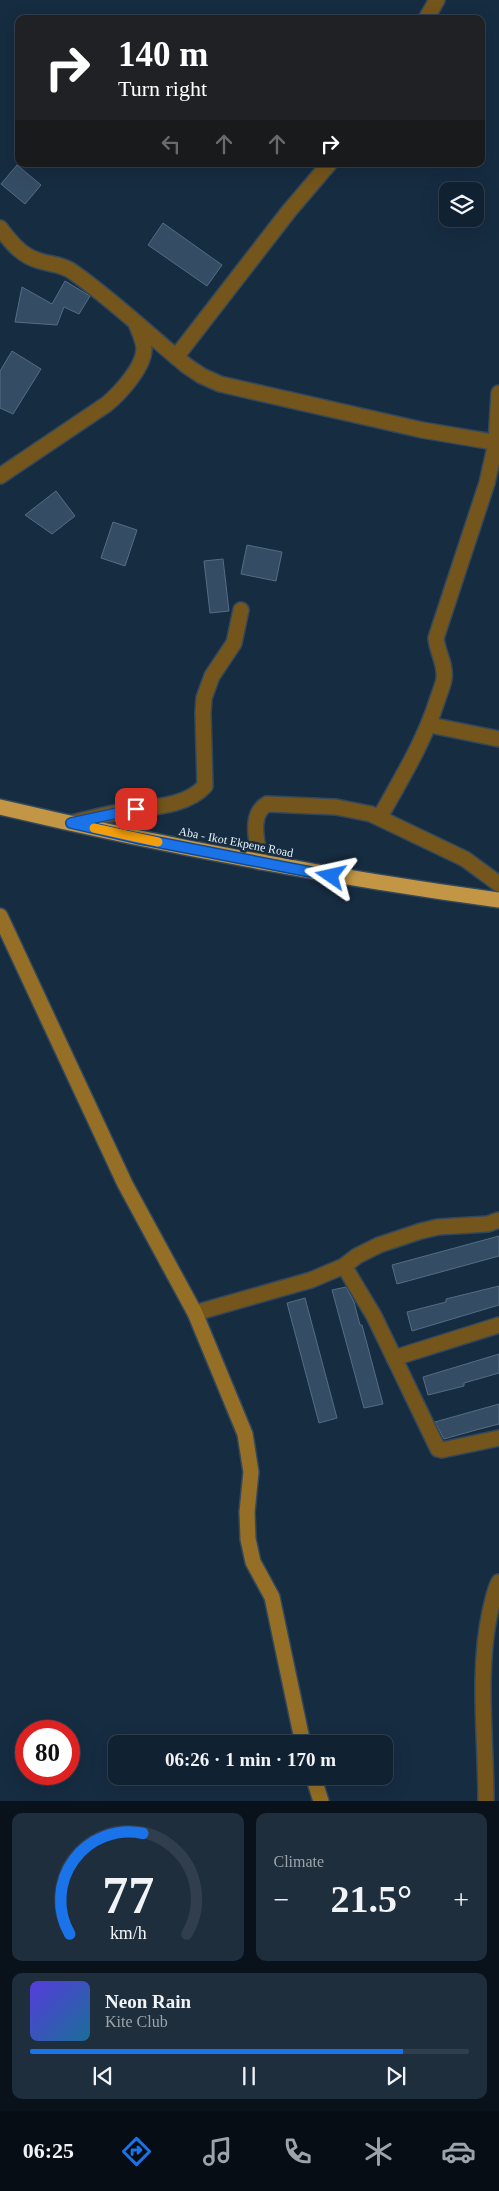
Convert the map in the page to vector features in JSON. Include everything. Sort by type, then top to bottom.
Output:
[{"type":"highway","name":"Aba - Ikot Ekpene Road","points":[[0,807],[136,838],[331,876],[499,900]]},
{"type":"street","points":[[428,15],[437,0]]},
{"type":"street","points":[[142,360],[173,355],[326,167]]},
{"type":"street","points":[[0,228],[22,253],[41,262],[55,263],[70,270],[99,291],[173,355],[202,376],[220,384],[422,430],[498,443]]},
{"type":"street","points":[[0,476],[107,404],[121,392],[142,360],[144,349],[135,322]]},
{"type":"street","points":[[380,817],[430,725],[444,678],[444,664],[436,638],[487,483],[498,443],[499,393]]},
{"type":"street","points":[[71,823],[123,811],[163,806],[198,794],[205,786],[204,698],[212,676],[234,643],[242,610]]},
{"type":"street","points":[[430,725],[499,740]]},
{"type":"street","points":[[260,862],[256,819],[258,812],[267,804],[336,807],[380,817],[465,859],[499,884]]},
{"type":"street","points":[[0,916],[126,1184],[195,1313],[245,1434],[251,1472],[247,1512],[248,1539],[253,1562],[272,1597],[301,1735]]},
{"type":"street","points":[[195,1313],[311,1280],[344,1266],[357,1256],[379,1245],[421,1231],[438,1227],[488,1224],[499,1220]]},
{"type":"street","points":[[344,1266],[374,1316],[438,1449],[442,1450],[499,1438]]},
{"type":"street","points":[[394,1358],[499,1325]]},
{"type":"street","points":[[486,1801],[483,1662],[487,1628],[499,1582]]},
{"type":"street","points":[[316,1785],[321,1801]]},
{"type":"building","points":[[15,167],[19,167],[41,185],[25,204],[1,184]]},
{"type":"building","points":[[163,223],[222,265],[207,286],[148,245]]},
{"type":"building","points":[[65,281],[90,296],[79,314],[64,307],[57,325],[15,322],[22,287],[52,304]]},
{"type":"building","points":[[12,351],[41,369],[13,414],[0,408],[0,371]]},
{"type":"building","points":[[56,491],[75,516],[52,534],[25,515]]},
{"type":"building","points":[[113,522],[137,530],[125,566],[101,558]]},
{"type":"building","points":[[247,545],[282,552],[276,581],[241,574]]},
{"type":"building","points":[[223,559],[229,611],[210,613],[204,561]]},
{"type":"building","points":[[499,1236],[499,1256],[397,1284],[392,1265]]},
{"type":"building","points":[[499,1286],[499,1305],[412,1331],[407,1312],[446,1302],[446,1299]]},
{"type":"building","points":[[346,1287],[354,1302],[360,1325],[362,1325],[383,1404],[364,1408],[332,1290]]},
{"type":"building","points":[[305,1298],[337,1418],[319,1423],[287,1303]]},
{"type":"building","points":[[499,1354],[499,1373],[464,1383],[464,1386],[428,1395],[423,1377]]},
{"type":"building","points":[[499,1404],[499,1424],[444,1439],[435,1422]]},
{"type":"slow traffic","points":[[94,828],[158,842]]},
{"type":"route","points":[[136,809],[71,823],[136,838],[331,876]]}]
